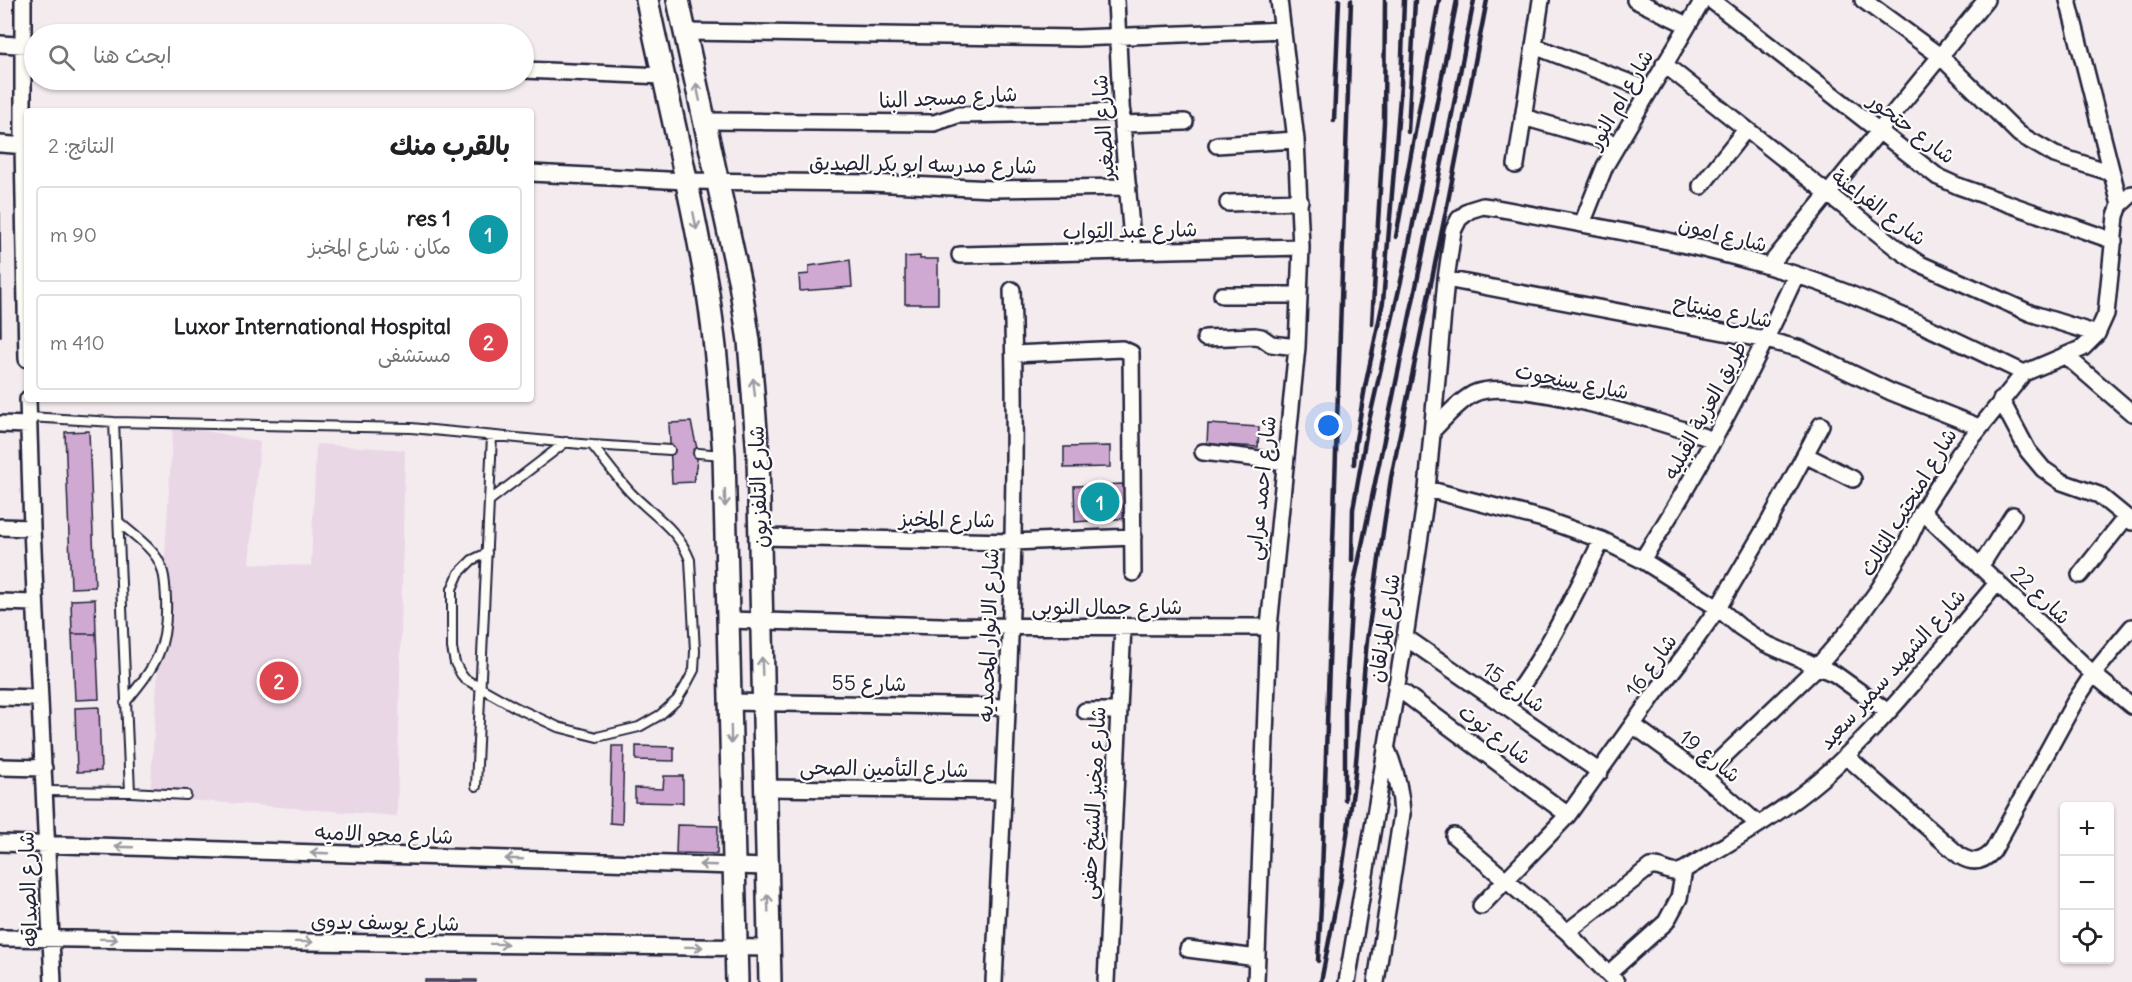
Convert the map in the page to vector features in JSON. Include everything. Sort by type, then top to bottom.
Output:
[{"type":"main road","name":"شارع التلفزيون","points":[[647,0],[686,181],[710,310],[724,456],[737,982]]},
{"type":"main road","name":"شارع التلفزيون","points":[[678,0],[735,261],[749,341],[758,456],[770,982]]},
{"type":"main road","points":[[679,147],[709,146]]},
{"type":"main road","points":[[724,456],[758,456]]},
{"type":"street","points":[[23,0],[26,24]]},
{"type":"street","name":"شارع الصغير","points":[[1116,0],[1122,118],[1133,251]]},
{"type":"street","name":"شارع احمد عرابى","points":[[1256,982],[1269,627],[1297,347],[1299,295],[1300,201],[1296,140],[1279,0]]},
{"type":"street","points":[[1516,165],[1541,0]]},
{"type":"street","points":[[1635,0],[1688,26]]},
{"type":"street","name":"شارع ام النور","points":[[1582,224],[1596,184],[1617,144],[1702,0]]},
{"type":"street","name":"شارع حتحور","points":[[1711,0],[1938,177],[2114,241]]},
{"type":"street","points":[[1863,0],[1940,56],[2019,134],[2055,155],[2112,173]]},
{"type":"street","points":[[1769,266],[1986,0]]},
{"type":"street","points":[[2068,0],[2120,205]]},
{"type":"street","points":[[684,32],[1041,38],[1283,30]]},
{"type":"street","points":[[0,44],[24,46]]},
{"type":"street","points":[[1534,46],[1649,90]]},
{"type":"street","name":"شارع الفراعنة","points":[[1665,64],[1826,194],[1920,264],[2030,314],[2097,334]]},
{"type":"street","points":[[534,70],[663,76]]},
{"type":"street","points":[[27,90],[27,108]]},
{"type":"street","name":"شارع مسجد البنا","points":[[704,121],[934,123],[958,115],[1122,118],[1185,122]]},
{"type":"street","points":[[1523,117],[1617,144]]},
{"type":"street","points":[[1701,186],[1746,129]]},
{"type":"street","points":[[1217,145],[1296,140]]},
{"type":"street","points":[[0,144],[24,146]]},
{"type":"street","name":"شارع مدرسه ابو بكر الصديق","points":[[534,173],[686,181],[871,183],[992,189],[1128,187]]},
{"type":"street","points":[[2097,334],[2106,314],[2116,216],[2120,205],[2132,194]]},
{"type":"street","points":[[1228,203],[1300,201]]},
{"type":"street","name":"شارع امون","points":[[1446,279],[1453,231],[1459,219],[1470,210],[1483,206],[1497,208],[1685,245],[1796,274],[1906,317],[2024,373]]},
{"type":"street","name":"شارع عبد التواب","points":[[960,255],[1300,247]]},
{"type":"street","name":"طريق العزبة القبليه","points":[[1642,560],[1714,440],[1766,340],[1796,274]]},
{"type":"street","name":"شارع منبتاح","points":[[1446,279],[1766,340],[1801,349],[1900,397],[1979,427]]},
{"type":"street","name":"شارع المزلقان","points":[[1347,982],[1405,637],[1426,489],[1446,279]]},
{"type":"street","name":"شارع الانوار المحمديه","points":[[994,982],[1011,627],[1014,354],[1012,290]]},
{"type":"street","points":[[1222,295],[1299,295]]},
{"type":"street","name":"شارع امنحتب الثالث","points":[[1704,776],[1818,666],[1850,629],[1880,589],[1905,548],[1922,512],[1953,463],[1979,427],[2024,373],[2083,348],[2097,334]]},
{"type":"street","points":[[1205,338],[1255,336],[1277,346],[1297,347]]},
{"type":"street","points":[[1014,354],[1122,349],[1131,353],[1133,573]]},
{"type":"street","points":[[2066,356],[2132,413]]},
{"type":"street","name":"شارع سنحوت","points":[[1432,431],[1474,393],[1496,389],[1569,399],[1618,410],[1714,440]]},
{"type":"street","points":[[2001,400],[2028,451],[2043,469],[2062,482],[2099,495],[2129,519],[2080,575]]},
{"type":"street","name":"شارع الصداقه","points":[[28,402],[53,982]]},
{"type":"street","points":[[0,424],[28,421]]},
{"type":"street","name":"شارع 16","points":[[1481,906],[1568,815],[1718,608],[1770,520],[1821,425]]},
{"type":"street","points":[[1203,452],[1285,462]]},
{"type":"street","points":[[1805,455],[1853,479]]},
{"type":"street","points":[[1426,489],[1543,519],[1602,540],[1642,560],[1718,608],[1764,643],[1818,666],[1851,684],[1888,712]]},
{"type":"street","name":"شارع 22","points":[[1922,512],[2093,674],[2132,706]]},
{"type":"street","points":[[1980,567],[2013,515]]},
{"type":"street","points":[[0,527],[32,528]]},
{"type":"street","name":"شارع المخبز","points":[[760,537],[1013,542],[1133,537]]},
{"type":"street","points":[[1506,707],[1551,641],[1602,540]]},
{"type":"street","name":"شارع الشهيد سمير سعيد","points":[[1684,870],[1758,825],[1812,786],[1846,756],[1888,712],[1998,582]]},
{"type":"street","points":[[0,602],[36,603]]},
{"type":"street","name":"شارع جمال النوبى","points":[[728,620],[1011,627],[1269,627]]},
{"type":"street","name":"شارع مخبز الشيخ حفنى","points":[[1106,982],[1123,626]]},
{"type":"street","points":[[1846,756],[1960,856],[1968,861],[1987,858],[1993,851],[2074,703],[2093,674],[2132,627]]},
{"type":"street","name":"شارع 15","points":[[1405,637],[1600,772]]},
{"type":"street","name":"شارع توت","points":[[1396,687],[1568,815]]},
{"type":"street","points":[[0,697],[40,698]]},
{"type":"street","name":"شارع 55","points":[[730,702],[1007,707]]},
{"type":"street","points":[[1085,711],[1119,711]]},
{"type":"street","name":"شارع 19","points":[[1633,725],[1704,776],[1758,825]]},
{"type":"street","points":[[1376,982],[1402,814],[1401,791],[1386,747]]},
{"type":"street","points":[[0,766],[44,768]]},
{"type":"street","name":"شارع التأمين الصحى","points":[[765,788],[1003,791]]},
{"type":"street","points":[[1454,836],[1567,932],[1612,978],[1666,922],[1679,898],[1684,870],[1674,873],[1655,866],[1650,867],[1567,932]]},
{"type":"street","name":"شارع محو الاميه","points":[[0,843],[767,867]]},
{"type":"street","name":"شارع يوسف بدوى","points":[[0,938],[769,948]]},
{"type":"street","points":[[1188,950],[1257,958]]},
{"type":"lane","points":[[28,421],[411,428],[670,450]]},
{"type":"lane","points":[[114,422],[130,792]]},
{"type":"lane","points":[[476,786],[492,436]]},
{"type":"lane","points":[[489,501],[566,442]]},
{"type":"lane","points":[[487,553],[472,560],[459,573],[452,589],[452,648],[455,663],[465,679],[515,707],[558,727],[597,737],[639,727],[660,716],[677,700],[693,670],[695,651],[690,560],[676,534],[625,486],[592,445]]},
{"type":"lane","points":[[698,453],[724,456]]},
{"type":"lane","points":[[120,523],[157,558],[164,575],[167,622],[163,647],[154,666],[125,703]]},
{"type":"lane","points":[[45,791],[186,795]]},
{"type":"shaded area","points":[[173,424],[260,442],[249,563],[311,566],[316,444],[405,450],[397,816],[150,797]]},
{"type":"building","points":[[0,212],[1,336],[0,336]]},
{"type":"building","points":[[920,256],[920,259],[938,259],[938,304],[905,304],[905,257]]},
{"type":"building","points":[[850,260],[852,287],[800,291],[799,275],[809,274],[809,266]]},
{"type":"building","points":[[691,422],[698,453],[694,482],[672,483],[669,423]]},
{"type":"building","points":[[1208,424],[1259,427],[1258,447],[1207,444]]},
{"type":"building","points":[[89,431],[95,587],[71,588],[65,432]]},
{"type":"building","points":[[1110,446],[1110,467],[1064,468],[1064,447]]},
{"type":"building","points":[[1123,484],[1128,518],[1075,522],[1074,486]]},
{"type":"building","points":[[95,599],[96,634],[72,634],[71,600]]},
{"type":"building","points":[[72,634],[96,634],[99,699],[75,700]]},
{"type":"building","points":[[99,707],[101,771],[77,772],[75,708]]},
{"type":"building","points":[[612,746],[624,746],[622,824],[610,823]]},
{"type":"building","points":[[636,746],[674,747],[674,761],[636,760]]},
{"type":"building","points":[[664,776],[683,776],[683,803],[635,802],[635,788],[663,789]]},
{"type":"building","points":[[677,825],[718,826],[717,854],[676,853]]},
{"type":"building","points":[[425,980],[476,980],[476,982],[425,982]]},
{"type":"railway","points":[[1334,121],[1339,0]]},
{"type":"railway","points":[[1318,961],[1351,0]]},
{"type":"railway","points":[[1372,324],[1384,122],[1385,0]]},
{"type":"railway","points":[[1354,464],[1365,387],[1383,302],[1401,85],[1404,0]]},
{"type":"railway","points":[[1408,132],[1415,0]]},
{"type":"railway","points":[[1396,237],[1439,0]]},
{"type":"railway","points":[[1352,560],[1353,509],[1368,425],[1406,259],[1457,0]]},
{"type":"railway","points":[[1345,800],[1345,707],[1352,593],[1474,0]]},
{"type":"railway","points":[[1321,982],[1341,879],[1354,784],[1367,640],[1391,478],[1487,0]]},
{"type":"place","name":"res 1","points":[[1100,502]]},
{"type":"place","name":"Luxor International Hospital","points":[[279,681]]}]
